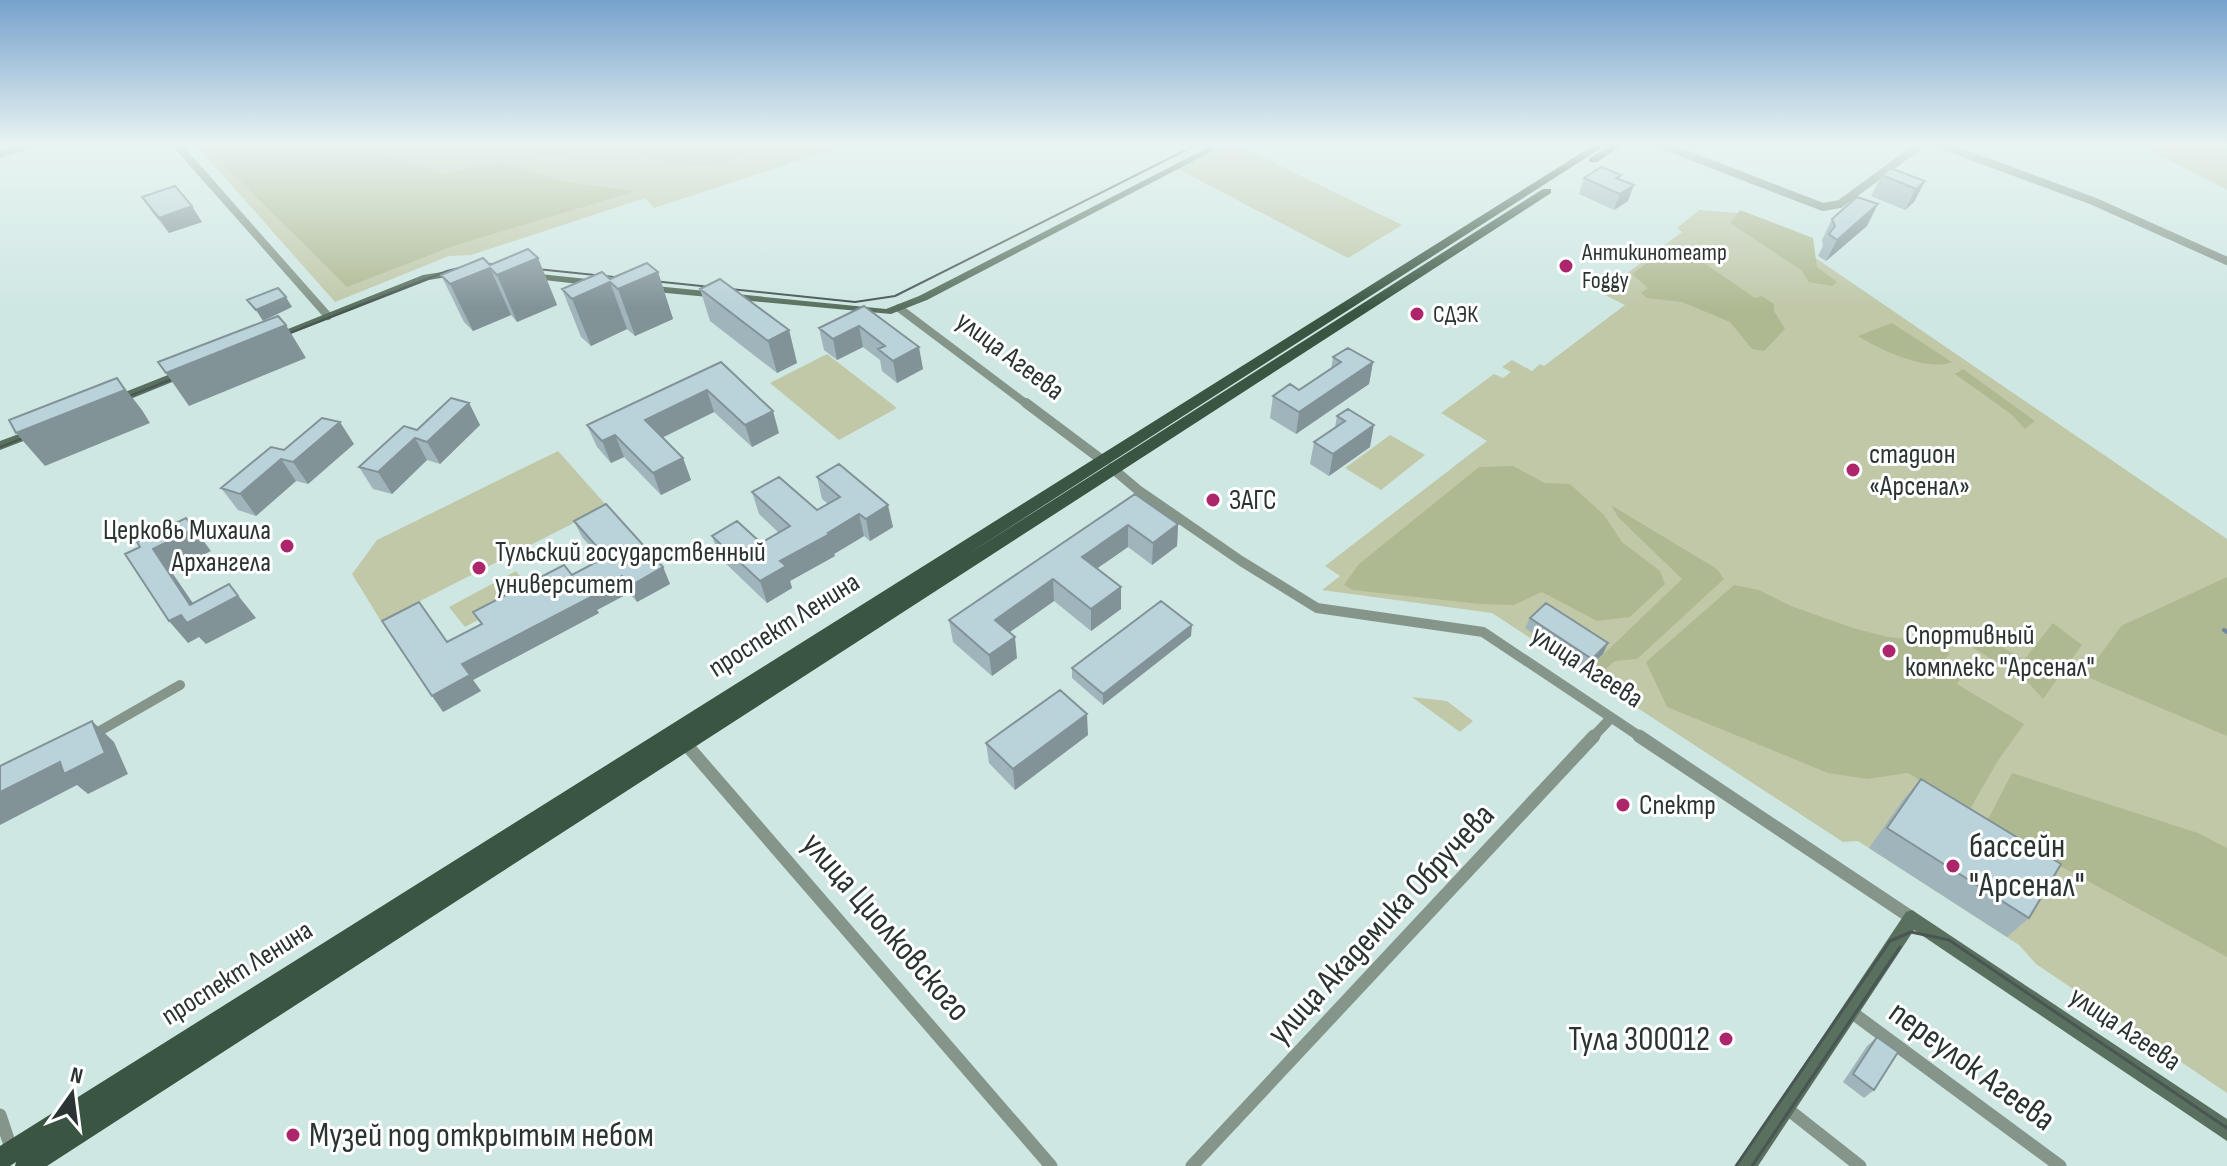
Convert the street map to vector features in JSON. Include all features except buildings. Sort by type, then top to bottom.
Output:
[{"type":"main road","name":"проспект Ленина","points":[[14,1161],[1517,199]]},
{"type":"main road","name":"проспект Ленина","points":[[1107,464],[1531,199]]},
{"type":"street","points":[[225,199],[328,316]]},
{"type":"street","points":[[635,287],[875,312],[899,308],[1112,199]]},
{"type":"street","points":[[1801,199],[1823,207],[1840,204],[1846,199]]},
{"type":"street","points":[[2089,199],[2227,261]]},
{"type":"street","points":[[266,340],[427,277],[475,271]]},
{"type":"street","points":[[518,275],[606,284]]},
{"type":"street","name":"улица Агеева","points":[[899,308],[1138,490],[1241,561],[1317,608],[1483,632],[1610,719],[1652,742],[2227,1131]]},
{"type":"street","points":[[96,408],[195,368]]},
{"type":"street","points":[[0,446],[54,424]]},
{"type":"street","points":[[79,742],[180,685]]},
{"type":"street","name":"улица Академика Обручева","points":[[1192,1166],[1610,719]]},
{"type":"street","name":"улица Циолковского","points":[[680,736],[1051,1166]]},
{"type":"street","points":[[1746,1166],[1912,918]]},
{"type":"street","name":"переулок Агеева","points":[[1850,1011],[2060,1166]]},
{"type":"street","points":[[1785,1107],[1860,1166]]},
{"type":"street","points":[[0,1115],[14,1161]]},
{"type":"green space","points":[[244,199],[641,199],[471,255],[449,256],[335,302]]},
{"type":"green space","points":[[259,199],[608,199],[453,246],[347,287]]},
{"type":"green space","points":[[646,199],[680,199],[654,208]]},
{"type":"green space","points":[[1236,199],[1349,199],[1402,225],[1348,258]]},
{"type":"green space","name":"Спортивный комплекс \"Арсенал\"","points":[[1699,210],[1739,213],[1801,248],[2227,539],[2227,1093],[2036,964],[2019,945],[1858,841],[1843,842],[1492,613],[1322,590],[1340,576],[1325,566],[1487,441],[1441,413],[1494,374],[1503,378],[1511,372],[1502,367],[1512,360],[1532,371],[1540,364],[1544,366],[1625,305],[1601,293],[1682,232],[1677,228]]},
{"type":"green space","points":[[1740,210],[1813,238],[1817,267],[1837,282],[1833,286],[1809,282],[1801,270],[1730,223]]},
{"type":"green space","points":[[1666,249],[1694,256],[1755,298],[1762,296],[1774,304],[1774,311],[1785,329],[1764,351],[1752,349],[1730,322],[1682,302],[1647,298],[1641,293],[1648,288],[1632,274]]},
{"type":"green space","points":[[1892,323],[1952,362],[1918,362],[1891,353],[1858,336]]},
{"type":"green space","points":[[827,354],[897,408],[839,440],[770,383]]},
{"type":"green space","points":[[1963,369],[2035,421],[2025,429],[2011,414],[1955,374]]},
{"type":"green space","points":[[1390,435],[1425,455],[1381,490],[1345,468]]},
{"type":"green space","points":[[558,451],[607,506],[381,621],[352,574],[377,540]]},
{"type":"green space","points":[[1513,466],[1545,483],[1570,484],[1604,515],[1622,542],[1660,571],[1665,584],[1630,617],[1597,621],[1542,592],[1514,605],[1480,604],[1353,590],[1344,585],[1359,564],[1479,467]]},
{"type":"green space","points":[[1611,505],[1717,569],[1724,579],[1637,659],[1615,661],[1597,676],[1587,670],[1682,579],[1618,517]]},
{"type":"green space","points":[[516,571],[532,591],[465,627],[449,607]]},
{"type":"green space","points":[[2227,577],[2227,736],[2085,676],[2121,626]]},
{"type":"green space","points":[[1734,585],[1759,590],[1791,606],[1853,628],[1888,637],[1931,641],[1950,654],[1942,663],[1962,676],[1957,684],[2024,724],[1997,762],[1969,811],[1908,773],[1867,779],[1828,773],[1667,707],[1646,662]]},
{"type":"green space","points":[[2053,623],[2082,645],[2043,699],[2025,679],[1973,648],[1984,636],[2024,660]]},
{"type":"green space","points":[[1412,697],[1447,701],[1473,721],[1460,732]]},
{"type":"green space","points":[[2012,773],[2198,833],[2227,848],[2227,957],[1985,825]]},
{"type":"tram line","points":[[272,340],[447,271],[479,263],[855,302],[895,296],[1088,199]]},
{"type":"tram line","points":[[112,403],[190,372]]},
{"type":"tram line","points":[[0,447],[41,431]]},
{"type":"tram line","points":[[1736,1166],[1890,941],[1911,932],[1949,940],[2227,1128]]},
{"type":"tram line","points":[[1752,1166],[1900,947]]},
{"type":"place","name":"Антикинотеатр Foggy","points":[[1566,266]]},
{"type":"place","name":"СДЭК","points":[[1417,314]]},
{"type":"place","name":"стадион «Арсенал»","points":[[1853,470]]},
{"type":"place","name":"ЗАГС","points":[[1213,500]]},
{"type":"place","name":"Церковь Михаила Архангела","points":[[287,546]]},
{"type":"place","name":"Тульский государственный университет","points":[[479,568]]},
{"type":"place","name":"Спортивный комплекс \"Арсенал\"","points":[[1889,651]]},
{"type":"place","name":"Спектр","points":[[1623,805]]},
{"type":"place","name":"бассейн \"Арсенал\"","points":[[1953,866]]},
{"type":"place","name":"Тула 300012","points":[[1726,1039]]},
{"type":"place","name":"Музей под открытым небом","points":[[293,1135]]}]
